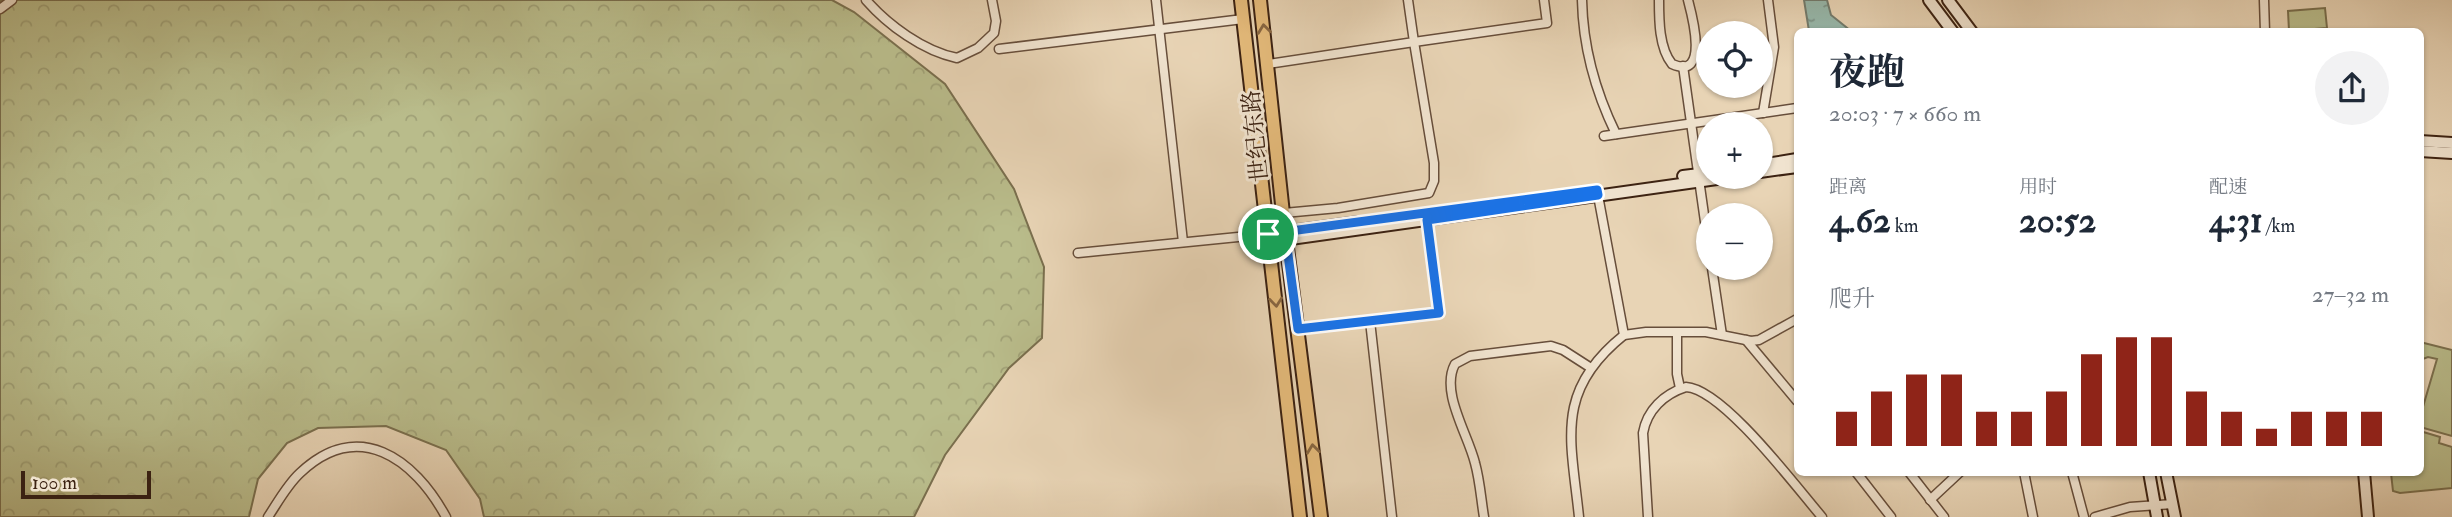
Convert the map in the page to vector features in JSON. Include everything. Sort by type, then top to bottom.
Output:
[{"type":"main road","name":"世纪东路","points":[[1241,0],[1300,517]]},
{"type":"main road","name":"世纪东路","points":[[1260,0],[1283,213],[1321,517]]},
{"type":"street","points":[[0,9],[12,0]]},
{"type":"street","points":[[866,0],[897,29],[935,50],[957,58],[978,48],[994,33],[996,20],[992,0]]},
{"type":"street","points":[[1156,0],[1183,242]]},
{"type":"street","points":[[1283,213],[1338,208],[1429,193],[1434,181],[1434,163],[1408,0]]},
{"type":"street","points":[[1268,64],[1547,23],[1544,0]]},
{"type":"street","points":[[1582,0],[1583,29],[1590,68],[1616,135]]},
{"type":"street","points":[[1659,0],[1660,30],[1665,53],[1672,64],[1683,66],[1691,63],[1696,53],[1694,24],[1688,0]]},
{"type":"street","points":[[1763,112],[1773,47],[1768,0]]},
{"type":"street","points":[[1929,0],[1950,28]]},
{"type":"street","points":[[1948,0],[1969,28]]},
{"type":"street","points":[[2264,0],[2265,28]]},
{"type":"street","points":[[999,49],[1243,19]]},
{"type":"street","points":[[1683,66],[1696,144]]},
{"type":"street","points":[[1770,112],[1794,108]]},
{"type":"street","points":[[1604,136],[1696,122]]},
{"type":"street","points":[[2424,141],[2452,143]]},
{"type":"street","points":[[2424,151],[2452,153]]},
{"type":"street","points":[[1773,163],[1794,159]]},
{"type":"street","points":[[1773,171],[1794,167]]},
{"type":"street","points":[[1078,253],[1183,242],[1286,236],[1696,177]]},
{"type":"street","points":[[1598,193],[1623,335]]},
{"type":"street","points":[[1298,329],[1439,313],[1427,217]]},
{"type":"street","points":[[1714,280],[1722,335]]},
{"type":"street","points":[[1370,321],[1391,517]]},
{"type":"street","points":[[1579,517],[1571,427],[1577,393],[1591,368],[1623,335],[1646,332],[1706,332],[1759,340],[1794,321]]},
{"type":"street","points":[[1677,333],[1676,374],[1681,388]]},
{"type":"street","points":[[1746,340],[1794,397]]},
{"type":"street","points":[[1484,517],[1474,460],[1450,389],[1450,376],[1455,364],[1470,356],[1551,346],[1563,350],[1591,368]]},
{"type":"street","points":[[1648,517],[1643,433],[1645,423],[1649,413],[1662,400],[1681,388],[1691,387],[1704,391],[1734,415],[1822,517]]},
{"type":"street","points":[[268,517],[303,470],[328,453],[352,446],[375,448],[403,464],[428,489],[446,517]]},
{"type":"street","points":[[1859,476],[1891,517]]},
{"type":"street","points":[[1912,476],[1944,517]]},
{"type":"street","points":[[1930,500],[1956,476]]},
{"type":"street","points":[[2025,476],[2032,517]]},
{"type":"street","points":[[2073,476],[2084,517]]},
{"type":"street","points":[[2150,476],[2157,517]]},
{"type":"street","points":[[2167,476],[2175,517]]},
{"type":"street","points":[[2364,476],[2368,517]]},
{"type":"street","points":[[2095,517],[2130,507],[2173,504]]},
{"type":"green space","points":[[0,0],[832,0],[854,12],[945,84],[1014,189],[1044,267],[1042,338],[1009,368],[945,455],[914,517],[484,517],[480,499],[446,450],[386,426],[318,428],[287,443],[258,479],[249,517],[0,517]]},
{"type":"green space","points":[[2325,8],[2327,28],[2289,28],[2288,11]]},
{"type":"green space","points":[[2424,343],[2452,350],[2452,436],[2424,428],[2424,403],[2437,359],[2424,358]]},
{"type":"green space","points":[[2424,432],[2440,437],[2439,443],[2452,447],[2452,488],[2400,493],[2393,491],[2391,476],[2424,476]]},
{"type":"water","points":[[1804,0],[1827,0],[1831,15],[1847,28],[1809,28]]},
{"type":"route","points":[[1597,190],[1598,195],[1427,220],[1439,313],[1298,329],[1286,240],[1269,242],[1268,234],[1597,190]]}]
